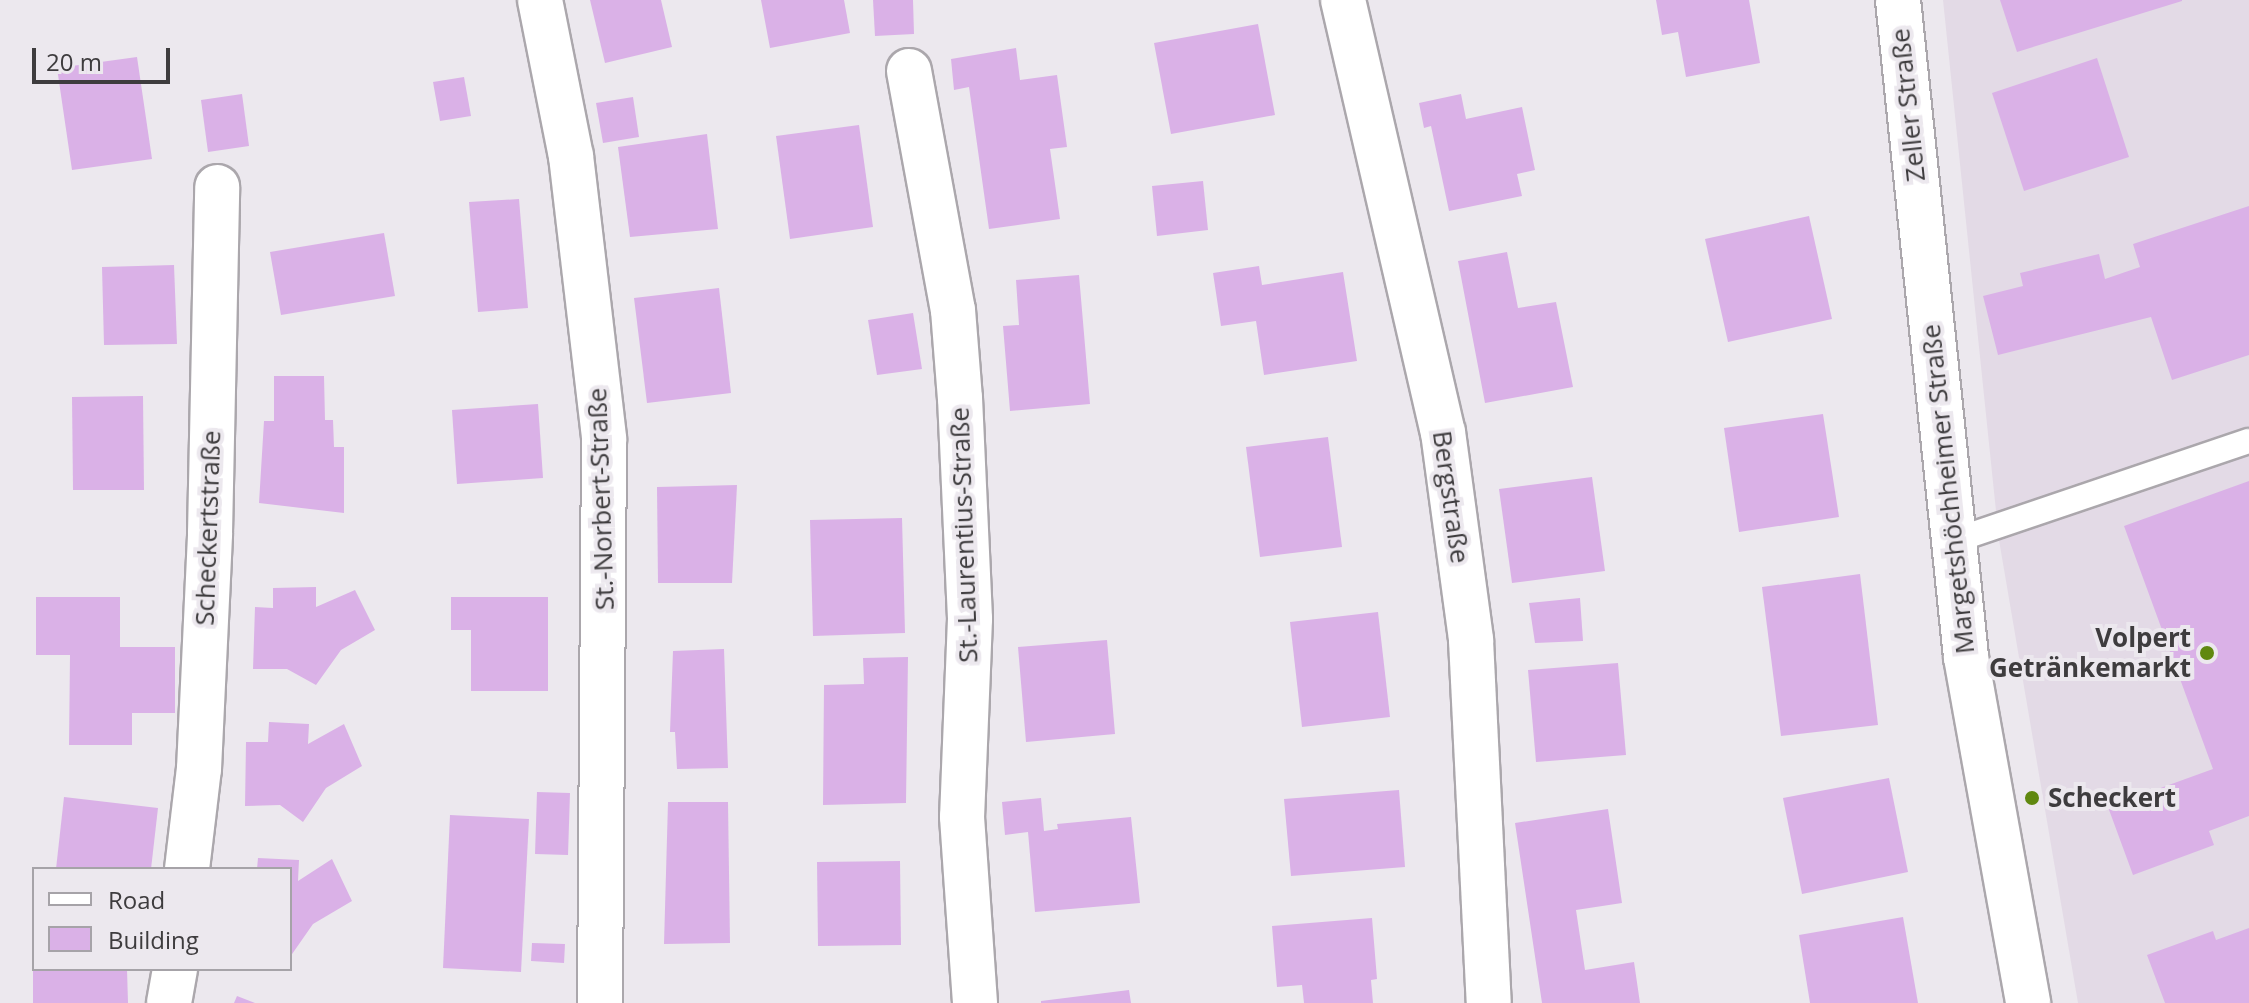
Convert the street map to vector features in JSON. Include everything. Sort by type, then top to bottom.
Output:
[{"type":"street","name":"St.-Norbert-Straße","points":[[540,0],[571,156],[604,439],[600,1003]]},
{"type":"street","name":"Bergstraße","points":[[1343,0],[1443,432],[1471,640],[1489,1003]]},
{"type":"street","name":"Zeller Straße","points":[[1898,0],[1918,210]]},
{"type":"street","name":"St.-Laurentius-Straße","points":[[909,71],[953,310],[960,398],[970,619],[962,817],[975,1003]]},
{"type":"street","name":"Scheckertstraße","points":[[187,867],[199,769],[209,549],[217,187]]},
{"type":"street","name":"Margetshöchheimer Straße","points":[[1918,210],[1966,657],[2028,1003]]},
{"type":"street","points":[[169,1003],[175,971]]},
{"type":"lane","points":[[1953,541],[2249,441]]},
{"type":"shaded area","points":[[1943,0],[2249,0],[2249,1003],[2078,1003],[1999,540]]},
{"type":"building","points":[[590,0],[661,0],[672,47],[605,63]]},
{"type":"building","points":[[761,0],[844,0],[850,33],[770,48]]},
{"type":"building","points":[[873,0],[913,0],[914,34],[875,36]]},
{"type":"building","points":[[1656,0],[1749,0],[1760,63],[1686,77],[1678,32],[1662,35]]},
{"type":"building","points":[[2000,0],[2182,0],[2182,1],[2017,52]]},
{"type":"building","points":[[1258,24],[1275,115],[1171,134],[1154,43]]},
{"type":"building","points":[[1016,48],[1020,80],[1057,75],[1067,147],[1050,149],[1060,219],[989,229],[969,87],[954,90],[951,59]]},
{"type":"building","points":[[137,57],[152,159],[72,170],[57,68]]},
{"type":"building","points":[[2097,58],[2129,157],[2024,191],[1992,93]]},
{"type":"building","points":[[464,77],[471,116],[440,121],[433,82]]},
{"type":"building","points":[[242,94],[249,146],[208,152],[201,100]]},
{"type":"building","points":[[1461,94],[1466,119],[1522,107],[1535,170],[1517,174],[1522,196],[1449,211],[1431,126],[1424,128],[1419,103]]},
{"type":"building","points":[[633,97],[639,137],[603,143],[596,103]]},
{"type":"building","points":[[859,125],[873,227],[790,239],[776,136]]},
{"type":"building","points":[[707,134],[718,229],[630,237],[618,147]]},
{"type":"building","points":[[1203,181],[1208,230],[1157,236],[1152,186]]},
{"type":"building","points":[[519,199],[528,308],[478,312],[469,202]]},
{"type":"building","points":[[2249,206],[2249,355],[2172,380],[2151,317],[1998,355],[1983,296],[2023,286],[2020,273],[2099,254],[2105,279],[2140,267],[2133,244]]},
{"type":"building","points":[[1809,216],[1832,319],[1728,342],[1705,239]]},
{"type":"building","points":[[384,233],[395,296],[281,315],[270,252]]},
{"type":"building","points":[[1507,252],[1518,308],[1556,302],[1573,387],[1485,403],[1458,261]]},
{"type":"building","points":[[174,265],[177,344],[104,345],[102,267]]},
{"type":"building","points":[[1259,266],[1262,285],[1343,272],[1357,361],[1264,375],[1256,321],[1221,326],[1213,273]]},
{"type":"building","points":[[1079,275],[1090,404],[1010,411],[1003,326],[1019,325],[1016,280]]},
{"type":"building","points":[[719,288],[731,393],[647,403],[634,298]]},
{"type":"building","points":[[913,313],[922,369],[877,375],[868,320]]},
{"type":"building","points":[[274,376],[324,376],[325,420],[333,420],[334,447],[344,447],[344,513],[259,503],[264,421],[274,421]]},
{"type":"building","points":[[143,396],[144,490],[73,490],[72,397]]},
{"type":"building","points":[[538,404],[543,478],[457,484],[452,410]]},
{"type":"building","points":[[1823,414],[1839,517],[1739,532],[1724,428]]},
{"type":"building","points":[[1328,437],[1342,547],[1260,557],[1246,447]]},
{"type":"building","points":[[1592,477],[1605,571],[1512,583],[1499,489]]},
{"type":"building","points":[[2249,481],[2249,816],[2209,831],[2214,845],[2133,875],[2108,807],[2213,769],[2124,526]]},
{"type":"building","points":[[737,485],[732,583],[658,583],[657,487]]},
{"type":"building","points":[[902,518],[905,633],[813,636],[810,520]]},
{"type":"building","points":[[1860,574],[1878,725],[1781,736],[1762,587]]},
{"type":"building","points":[[316,587],[316,607],[355,590],[375,630],[341,650],[316,685],[287,669],[253,669],[255,607],[273,608],[273,588]]},
{"type":"building","points":[[36,597],[120,597],[120,647],[175,647],[175,713],[132,713],[132,745],[69,745],[70,655],[36,655]]},
{"type":"building","points":[[451,597],[548,597],[548,691],[471,691],[471,630],[451,630]]},
{"type":"building","points":[[1580,598],[1583,641],[1535,643],[1529,603]]},
{"type":"building","points":[[1378,612],[1390,717],[1302,727],[1290,622]]},
{"type":"building","points":[[1107,640],[1115,734],[1026,742],[1018,647]]},
{"type":"building","points":[[724,649],[728,768],[677,769],[675,732],[670,732],[673,651]]},
{"type":"building","points":[[908,657],[906,803],[823,805],[824,685],[864,684],[863,658]]},
{"type":"building","points":[[1618,663],[1626,755],[1536,762],[1528,670]]},
{"type":"building","points":[[269,722],[309,724],[308,744],[344,724],[362,766],[326,788],[303,822],[280,805],[245,806],[246,742],[268,742]]},
{"type":"building","points":[[1889,778],[1908,872],[1802,894],[1783,798]]},
{"type":"building","points":[[1399,790],[1405,867],[1291,876],[1284,799]]},
{"type":"building","points":[[537,792],[570,793],[568,855],[535,854]]},
{"type":"building","points":[[64,797],[158,808],[151,867],[56,867]]},
{"type":"building","points":[[1041,798],[1044,831],[1058,829],[1057,824],[1131,817],[1140,903],[1035,912],[1028,832],[1005,835],[1002,802]]},
{"type":"building","points":[[668,802],[728,802],[730,943],[664,944]]},
{"type":"building","points":[[1608,809],[1622,903],[1576,910],[1585,970],[1634,962],[1640,1003],[1542,1003],[1515,823]]},
{"type":"building","points":[[450,815],[529,819],[521,972],[443,968]]},
{"type":"building","points":[[258,858],[299,860],[298,881],[332,859],[352,901],[313,924],[292,954],[292,867],[257,867]]},
{"type":"building","points":[[900,861],[901,945],[818,946],[817,862]]},
{"type":"building","points":[[1903,917],[1918,1003],[1810,1003],[1799,935]]},
{"type":"building","points":[[1372,918],[1377,979],[1371,980],[1373,1003],[1304,1003],[1302,985],[1277,987],[1272,926]]},
{"type":"building","points":[[2249,928],[2249,1003],[2165,1003],[2147,955],[2213,931],[2216,940]]},
{"type":"building","points":[[532,943],[565,944],[564,963],[531,961]]},
{"type":"building","points":[[33,971],[127,971],[128,1003],[33,1003]]},
{"type":"building","points":[[1129,990],[1131,1003],[1041,1003],[1041,1001]]},
{"type":"building","points":[[237,996],[255,1003],[234,1003]]},
{"type":"place","name":"Volpert Getränkemarkt","points":[[2207,653]]},
{"type":"place","name":"Scheckert","points":[[2032,798]]}]
